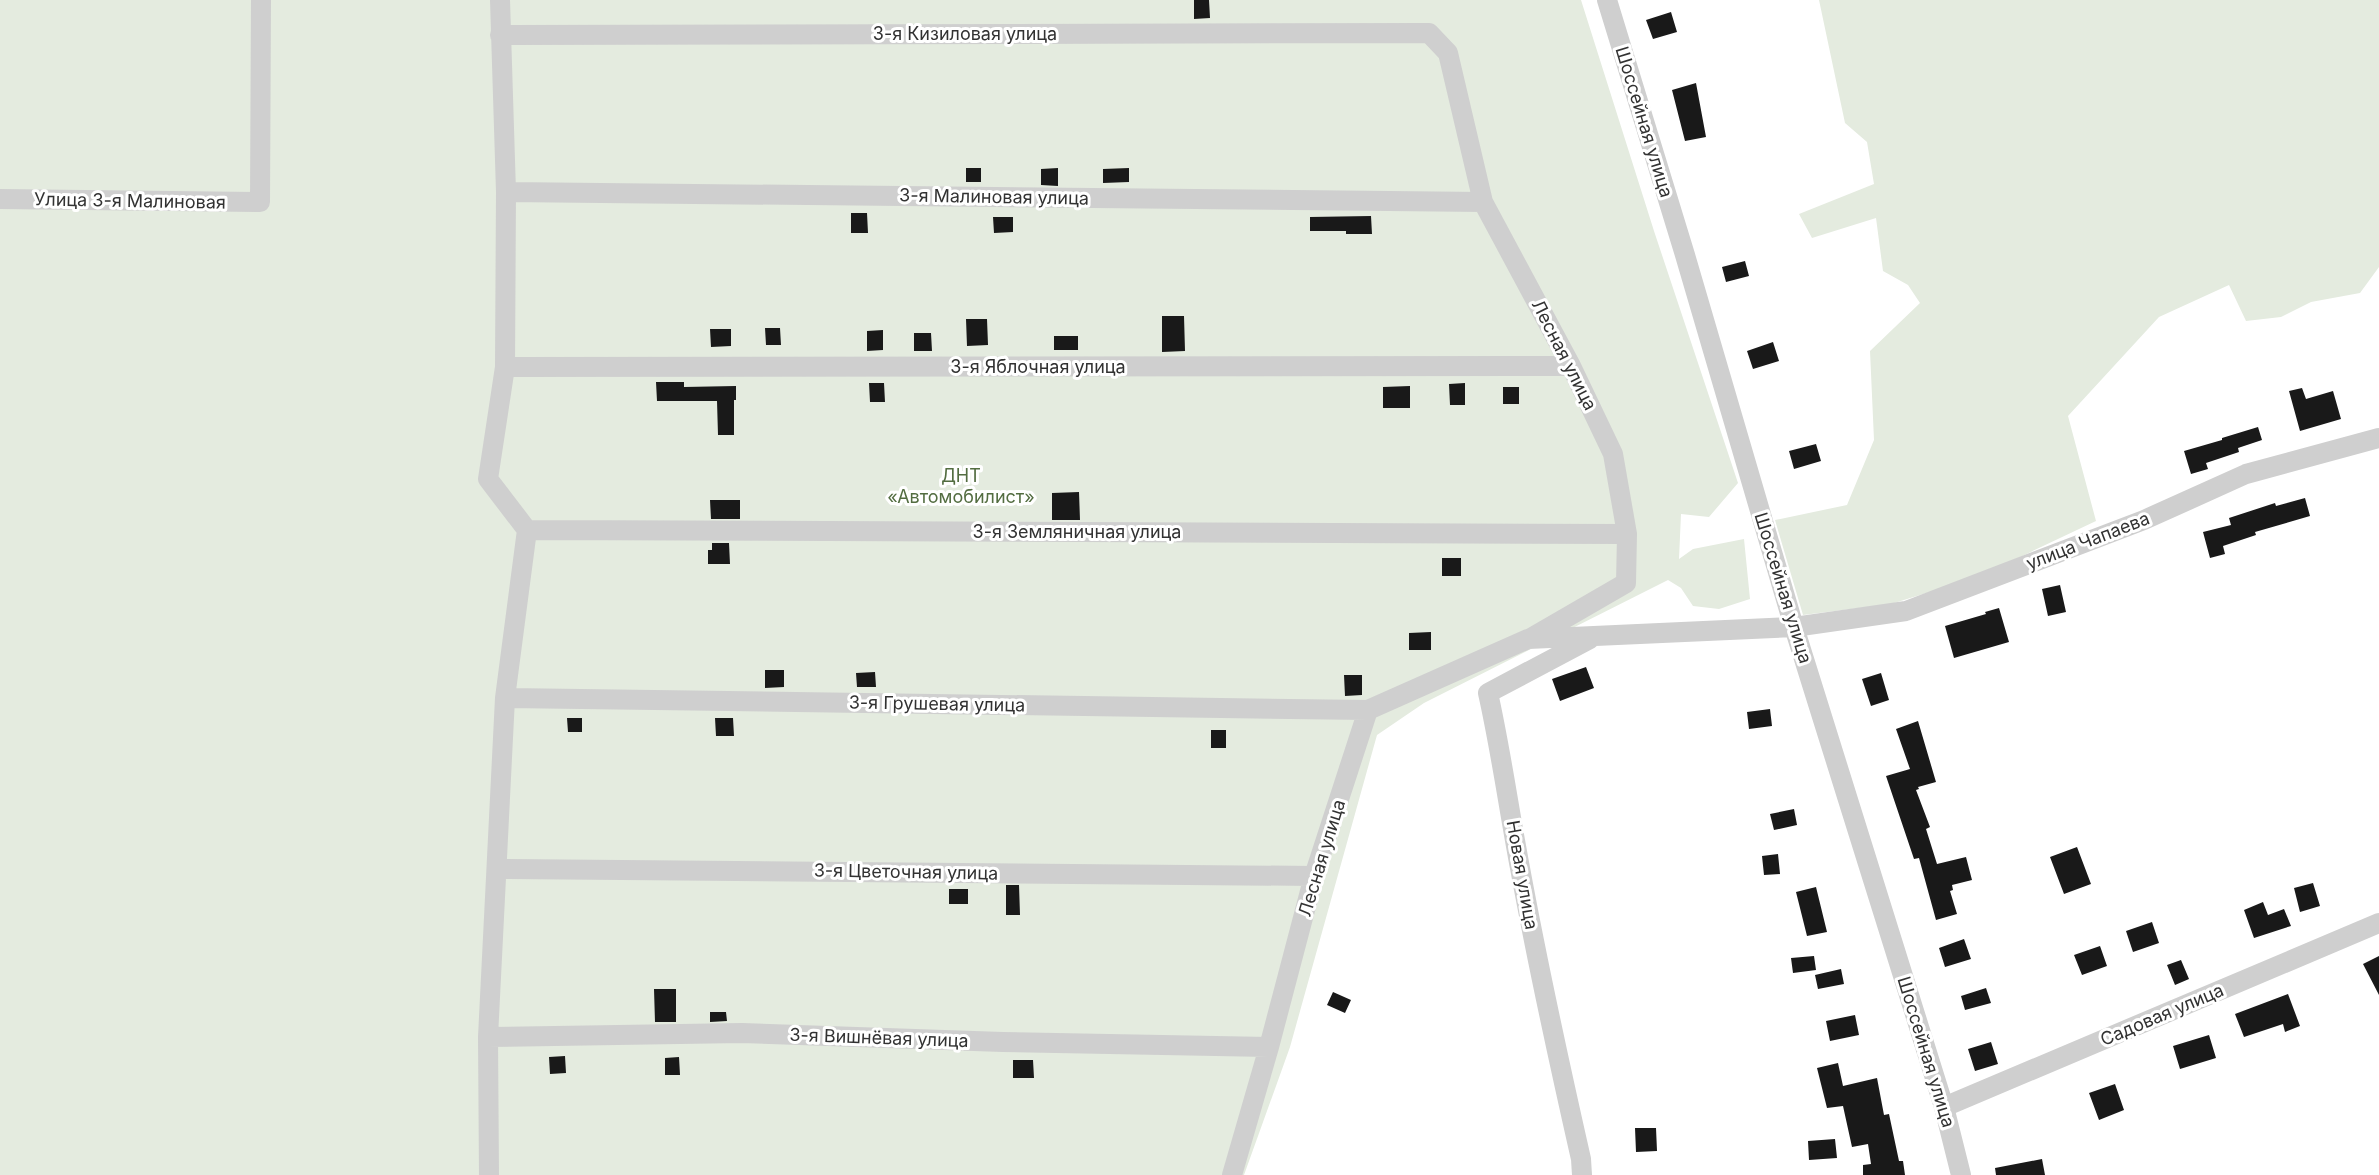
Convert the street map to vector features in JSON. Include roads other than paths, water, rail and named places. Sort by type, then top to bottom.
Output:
[{"type":"street","name":"Улица 3-я Малиновая","points":[[0,199],[260,202],[261,0]]},
{"type":"street","points":[[489,1175],[488,1037],[505,698],[527,530],[488,479],[505,367],[506,192],[500,0]]},
{"type":"street","name":"Шоссейная улица","points":[[1607,0],[1682,244],[1794,627],[1944,1107],[1961,1175]]},
{"type":"street","name":"3-я Кизиловая улица","points":[[500,35],[1429,33]]},
{"type":"street","name":"Лесная улица","points":[[1232,1175],[1269,1047],[1314,876],[1368,711],[1528,639],[1626,583],[1627,534],[1613,454],[1571,366],[1483,202],[1448,53],[1429,33]]},
{"type":"street","name":"3-я Малиновая улица","points":[[506,192],[1483,202]]},
{"type":"street","name":"3-я Яблочная улица","points":[[505,367],[1571,366]]},
{"type":"street","name":"улица Чапаева","points":[[1794,627],[1906,611],[2144,520],[2246,474],[2379,438]]},
{"type":"street","name":"3-я Земляничная улица","points":[[527,530],[1627,534]]},
{"type":"street","name":"Лесная улица","points":[[1528,639],[1794,627]]},
{"type":"street","name":"Новая улица","points":[[1582,1175],[1581,1159],[1550,1022],[1519,867],[1501,752],[1488,693],[1595,637]]},
{"type":"street","name":"3-я Грушевая улица","points":[[505,698],[1368,711]]},
{"type":"street","name":"3-я Цветочная улица","points":[[498,868],[1314,876]]},
{"type":"street","name":"Садовая улица","points":[[1944,1107],[2379,923]]},
{"type":"street","name":"3-я Вишнёвая улица","points":[[488,1037],[742,1033],[1003,1042],[1269,1047]]},
{"type":"park label","name":"ДНТ «Автомобилист»","points":[[961,486]]}]
